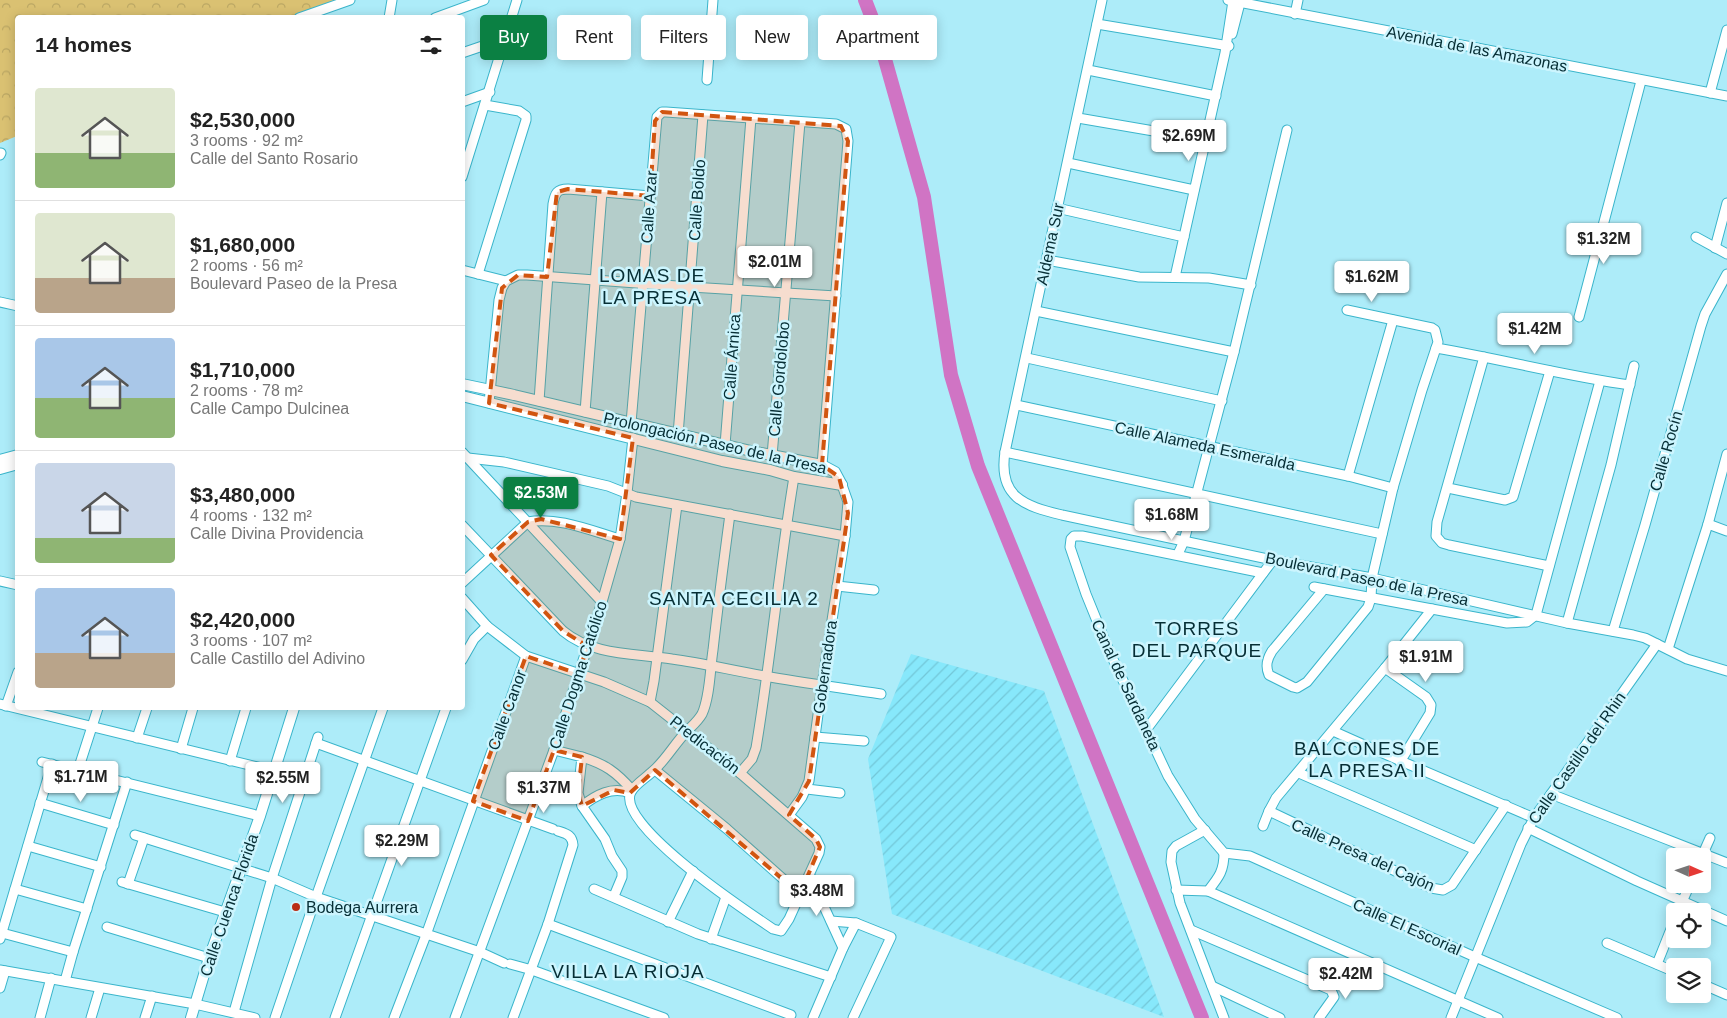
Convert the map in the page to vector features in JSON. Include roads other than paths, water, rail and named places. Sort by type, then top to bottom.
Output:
[{"type":"street","points":[[308,15],[350,0]]},
{"type":"street","points":[[390,15],[392,0]]},
{"type":"street","points":[[443,15],[484,0]]},
{"type":"street","points":[[513,15],[517,0]]},
{"type":"street","points":[[707,80],[713,0]]},
{"type":"street","name":"Aldema Sur","points":[[1010,488],[1003,470],[1005,452],[1027,358],[1102,0]]},
{"type":"street","points":[[1295,14],[1298,0]]},
{"type":"street","points":[[1175,277],[1216,96],[1234,1]]},
{"type":"street","name":"Avenida de las Amazonas","points":[[1234,1],[1641,81],[1727,96]]},
{"type":"street","points":[[1097,24],[1226,48]]},
{"type":"street","points":[[1710,93],[1727,30]]},
{"type":"street","points":[[465,52],[480,47]]},
{"type":"street","points":[[465,167],[499,60]]},
{"type":"street","points":[[1088,70],[1216,96]]},
{"type":"street","points":[[1579,316],[1641,81]]},
{"type":"street","points":[[465,101],[490,92]]},
{"type":"street","points":[[478,274],[526,120],[524,114],[519,111],[485,105]]},
{"type":"street","name":"Calle Azar","points":[[632,423],[657,116],[662,112],[703,115]]},
{"type":"street","points":[[703,115],[841,126],[846,129],[848,141],[822,465]]},
{"type":"street","name":"Calle Boldo","points":[[678,435],[703,115]]},
{"type":"street","name":"Calle Árnica","points":[[724,446],[751,118]]},
{"type":"street","points":[[1078,118],[1206,140]]},
{"type":"street","name":"Calle Gordolobo","points":[[772,456],[800,122]]},
{"type":"street","points":[[1263,573],[1178,554],[1184,541],[1222,401],[1287,130]]},
{"type":"street","points":[[465,147],[472,145]]},
{"type":"street","points":[[1068,163],[1194,190]]},
{"type":"street","points":[[539,401],[553,204],[557,192],[561,189],[650,196]]},
{"type":"street","points":[[585,412],[602,192]]},
{"type":"street","points":[[1715,248],[1727,203]]},
{"type":"street","points":[[1057,208],[1184,237]]},
{"type":"street","points":[[1696,237],[1727,254]]},
{"type":"street","points":[[1047,260],[1139,278],[1209,278],[1250,284]]},
{"type":"street","points":[[465,271],[506,281]]},
{"type":"street","name":"Calle Rocín","points":[[1613,631],[1701,326],[1705,314],[1727,274]]},
{"type":"street","points":[[489,402],[499,300],[506,281],[518,275],[690,288],[836,296]]},
{"type":"street","points":[[0,302],[15,305]]},
{"type":"street","points":[[1324,589],[1268,657],[1266,664],[1269,675],[1293,687],[1297,688],[1307,682],[1362,616],[1371,598],[1372,578],[1393,488],[1438,342],[1435,330],[1428,326],[1347,310]]},
{"type":"street","points":[[1036,311],[1234,352]]},
{"type":"street","points":[[1348,476],[1393,320]]},
{"type":"street","points":[[1436,348],[1600,381],[1630,385]]},
{"type":"street","points":[[1484,357],[1436,531],[1438,540],[1442,543],[1549,566]]},
{"type":"street","points":[[1027,358],[1222,401]]},
{"type":"street","points":[[1567,623],[1611,466],[1634,366]]},
{"type":"street","points":[[1448,488],[1505,500],[1513,497],[1550,370]]},
{"type":"street","points":[[1314,587],[1513,623],[1527,622],[1536,616],[1600,381]]},
{"type":"street","name":"Prolongación Paseo de la Presa","points":[[465,385],[724,446],[822,465],[835,472],[842,485]]},
{"type":"street","name":"Prolongación Paseo de la Presa","points":[[465,397],[722,461],[770,470],[794,477],[842,485]]},
{"type":"street","name":"Calle Alameda Esmeralda","points":[[1016,405],[1209,448],[1348,476],[1393,488]]},
{"type":"street","name":"Calle Dogma Católico","points":[[455,1018],[554,750],[602,602],[620,539],[633,438]]},
{"type":"street","points":[[1005,452],[1382,534]]},
{"type":"street","points":[[1668,648],[1708,524],[1727,454]]},
{"type":"street","points":[[465,455],[608,486],[627,493],[677,505],[845,536]]},
{"type":"street","points":[[465,455],[602,602]]},
{"type":"street","points":[[0,460],[15,456]]},
{"type":"street","points":[[0,469],[15,465]]},
{"type":"street","points":[[0,473],[15,469]]},
{"type":"street","points":[[740,772],[752,759],[756,748],[768,677],[786,524],[794,477]]},
{"type":"street","name":"Gobernadora","points":[[789,815],[807,789],[809,781],[845,536],[848,502],[842,485]]},
{"type":"street","name":"Boulevard Paseo de la Presa","points":[[1010,488],[1020,500],[1046,511],[1272,560],[1372,578],[1567,623],[1645,638],[1687,659],[1727,671]]},
{"type":"street","points":[[650,702],[677,505]]},
{"type":"street","points":[[730,514],[703,712],[697,722],[687,730],[655,770],[631,791],[629,804],[645,829],[693,871],[726,897],[776,931],[782,929],[810,876]]},
{"type":"street","points":[[465,580],[528,522],[541,519],[554,521],[620,539]]},
{"type":"street","points":[[1708,524],[1727,531]]},
{"type":"street","points":[[465,528],[563,631],[571,638],[587,646],[639,656],[670,658],[768,677],[881,694]]},
{"type":"street","name":"Canal de Sardaneta","points":[[1178,554],[1077,535],[1071,539],[1070,547],[1110,653],[1146,730],[1168,776],[1195,819],[1205,830]]},
{"type":"street","points":[[1146,730],[1272,560]]},
{"type":"street","points":[[0,581],[15,584]]},
{"type":"street","points":[[837,586],[874,590]]},
{"type":"street","name":"Predicación","points":[[465,601],[487,626],[526,656],[626,691],[650,702],[740,772],[816,838],[819,843],[819,853],[810,876]]},
{"type":"street","points":[[1263,826],[1276,798],[1299,773],[1432,609]]},
{"type":"street","points":[[465,655],[474,639],[487,626]]},
{"type":"street","name":"Calle Castillo del Rhin","points":[[1451,1018],[1528,828],[1657,644]]},
{"type":"street","name":"Calle Canor","points":[[394,1018],[426,935],[526,656]]},
{"type":"street","points":[[1385,668],[1426,697],[1431,705],[1430,713],[1400,762]]},
{"type":"street","points":[[3,705],[15,679]]},
{"type":"street","points":[[37,710],[50,712],[91,727],[274,771]]},
{"type":"street","points":[[78,770],[97,710]]},
{"type":"street","points":[[137,738],[146,710]]},
{"type":"street","points":[[181,748],[192,710]]},
{"type":"street","points":[[230,761],[245,710]]},
{"type":"street","name":"Calle Cuenca Florida","points":[[191,1018],[209,958],[260,816],[293,710]]},
{"type":"street","points":[[274,1018],[382,710]]},
{"type":"street","points":[[335,1018],[445,710]]},
{"type":"street","points":[[1333,731],[1400,762],[1534,818]]},
{"type":"street","points":[[815,737],[864,741]]},
{"type":"street","points":[[234,1012],[272,878],[317,740],[363,761],[556,830],[573,839],[573,845],[548,924],[513,1018]]},
{"type":"street","points":[[554,750],[600,762],[621,777],[631,791]]},
{"type":"street","points":[[582,757],[578,793],[582,806],[605,839],[612,856],[623,874],[614,896]]},
{"type":"street","points":[[73,952],[1,936],[40,803],[47,763],[260,816]]},
{"type":"street","points":[[655,770],[727,829],[800,894]]},
{"type":"street","points":[[1299,773],[1476,850]]},
{"type":"street","points":[[65,981],[127,782]]},
{"type":"street","points":[[807,789],[840,793]]},
{"type":"street","points":[[582,806],[596,796],[614,790],[631,791]]},
{"type":"street","points":[[1551,794],[1686,848]]},
{"type":"street","points":[[40,803],[114,825]]},
{"type":"street","name":"Calle Presa del Cajón","points":[[1269,811],[1437,890],[1443,890],[1452,885],[1506,805]]},
{"type":"street","points":[[1528,828],[1682,902],[1727,921]]},
{"type":"street","points":[[1208,891],[1219,877],[1224,866],[1224,853],[1205,830],[1176,846],[1172,850],[1170,858],[1176,890],[1224,1018]]},
{"type":"street","points":[[135,835],[272,878],[316,897],[480,952],[507,964],[532,970],[664,1018]]},
{"type":"street","points":[[144,838],[125,883],[225,912]]},
{"type":"street","points":[[1706,848],[1710,838]]},
{"type":"street","points":[[28,846],[101,867]]},
{"type":"street","name":"Calle El Escorial","points":[[1224,853],[1250,856],[1475,957],[1617,1018]]},
{"type":"street","points":[[1711,857],[1727,862]]},
{"type":"street","points":[[668,922],[693,871]]},
{"type":"street","points":[[810,876],[844,948]]},
{"type":"street","points":[[15,889],[87,909]]},
{"type":"street","points":[[594,889],[614,896],[668,922],[711,938],[831,977]]},
{"type":"street","points":[[1176,890],[1208,891],[1498,1018]]},
{"type":"street","points":[[1682,902],[1686,893]]},
{"type":"street","points":[[711,938],[726,897]]},
{"type":"street","points":[[831,920],[856,924],[890,937],[853,1018]]},
{"type":"street","points":[[548,924],[779,1014],[791,1015]]},
{"type":"street","points":[[813,1018],[856,924]]},
{"type":"street","points":[[107,927],[209,958]]},
{"type":"street","points":[[1191,930],[1331,990],[1334,997],[1319,1018]]},
{"type":"street","points":[[1657,964],[1666,942]]},
{"type":"street","points":[[1607,943],[1666,968]]},
{"type":"street","points":[[0,988],[3,970],[195,1004],[255,1018]]},
{"type":"street","points":[[40,1018],[51,978]]},
{"type":"street","points":[[1212,986],[1280,1018]]},
{"type":"street","points":[[91,1018],[100,988]]},
{"type":"street","points":[[1711,988],[1727,995]]},
{"type":"street","points":[[145,1018],[152,996]]},
{"type":"waterway","points":[[865,0],[877,31],[924,197],[951,375],[978,466],[1202,1018]]},
{"type":"place","name":"Bodega Aurrera","points":[[296,907]]},
{"type":"district","name":"LOMAS DE LA PRESA","points":[[652,286]]},
{"type":"district","name":"SANTA CECILIA 2","points":[[734,598]]},
{"type":"district","name":"TORRES DEL PARQUE","points":[[1197,639]]},
{"type":"district","name":"BALCONES DE LA PRESA II","points":[[1367,759]]},
{"type":"district","name":"VILLA LA RIOJA","points":[[628,971]]}]
